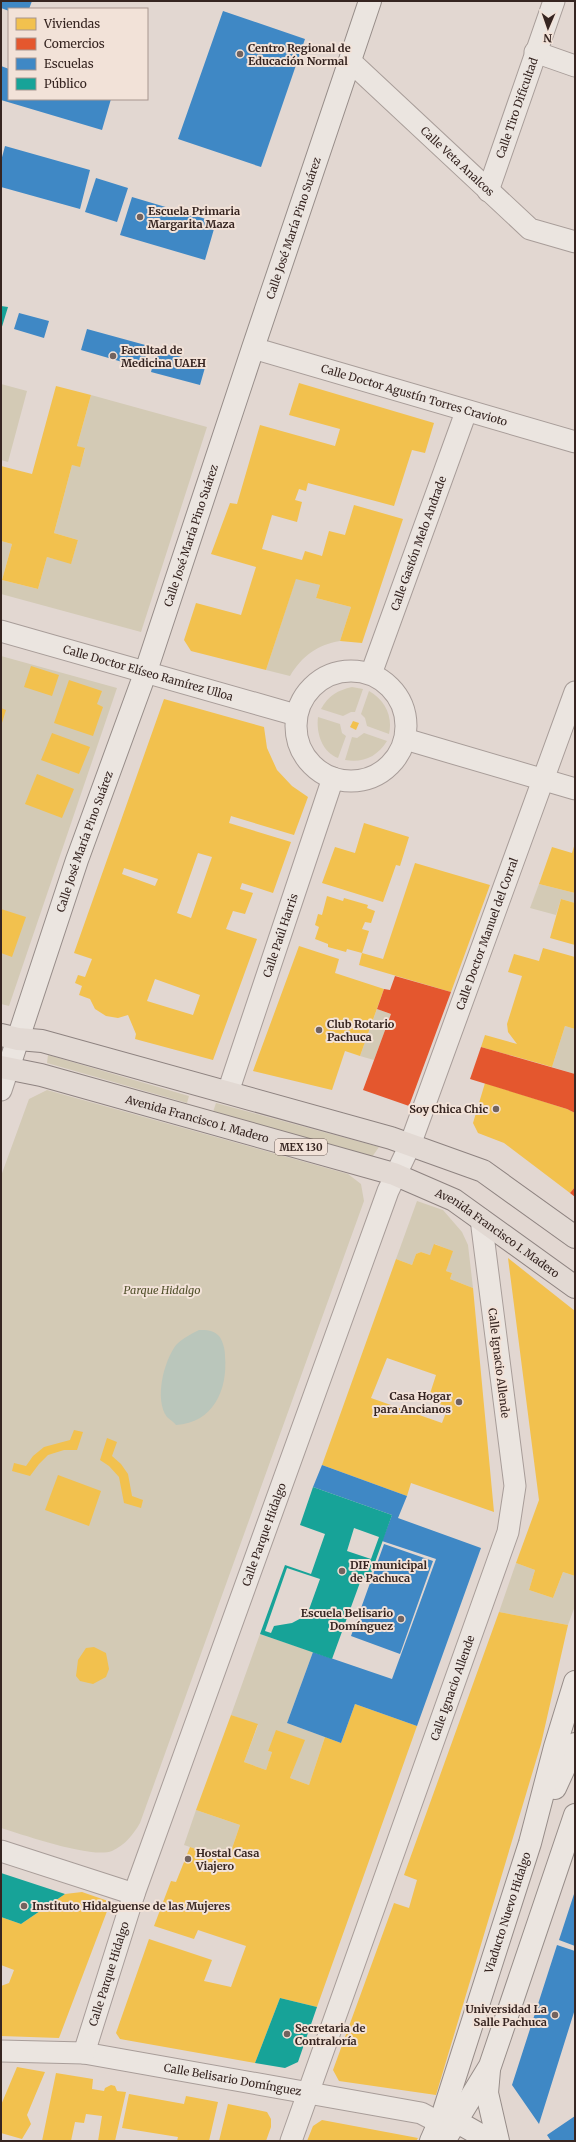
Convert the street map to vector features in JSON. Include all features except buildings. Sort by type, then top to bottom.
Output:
[{"type":"main road","name":"Calle José María Pino Suárez","points":[[5,1068],[9,1037],[77,860],[146,671],[370,1]]},
{"type":"main road","points":[[9,1037],[42,1041],[228,1092],[410,1145],[483,1170],[575,1237]]},
{"type":"main road","name":"Avenida Francisco I. Madero","points":[[5,1068],[42,1075],[394,1174],[454,1200],[575,1287]]},
{"type":"main road","name":"Viaducto Nuevo Hidalgo","points":[[444,2132],[530,1843],[555,1747],[575,1682]]},
{"type":"main road","points":[[530,1843],[575,1744]]},
{"type":"main road","points":[[498,2141],[487,2093],[490,2066],[575,1815]]},
{"type":"main road","points":[[444,2132],[490,2066]]},
{"type":"main road","name":"Calle Belisario Domínguez","points":[[444,2132],[490,2141]]},
{"type":"street","name":"Calle Tiro Dificultad","points":[[488,191],[535,52],[554,1]]},
{"type":"street","points":[[535,52],[575,66]]},
{"type":"street","name":"Calle Veta Analcos","points":[[350,61],[530,229],[575,242]]},
{"type":"street","name":"Calle Doctor Agustín Torres Cravioto","points":[[253,348],[466,412],[575,442]]},
{"type":"street","name":"Calle Gastón Melo Andrade","points":[[371,674],[466,412]]},
{"type":"street","name":"Calle Doctor Elíseo Ramírez Ulloa","points":[[1,631],[146,671],[296,715]]},
{"type":"street","points":[[355,671],[371,674],[385,682],[396,694],[403,708],[406,723],[405,739],[394,759],[378,774],[363,780],[348,781],[333,778],[318,771],[307,760],[299,746],[295,731],[296,715],[302,700],[311,687],[324,678],[339,672],[355,671]]},
{"type":"street","name":"Calle Doctor Manuel del Corral","points":[[394,1174],[410,1145],[575,692]]},
{"type":"street","points":[[405,739],[575,789]]},
{"type":"street","name":"Calle Paúl Harris","points":[[228,1092],[333,778]]},
{"type":"street","points":[[1,1090],[5,1068]]},
{"type":"street","name":"Calle Parque Hidalgo","points":[[84,2053],[134,1894],[394,1174]]},
{"type":"street","name":"Calle Ignacio Allende","points":[[291,2141],[310,2093],[508,1532],[515,1486],[481,1219]]},
{"type":"street","points":[[1,1851],[134,1894]]},
{"type":"street","name":"Calle Belisario Domínguez","points":[[1,2052],[84,2053],[421,2113],[444,2132]]},
{"type":"green space","points":[[1,384],[27,391],[8,462],[1,460]]},
{"type":"green space","points":[[91,395],[207,427],[141,632],[1,594],[1,541],[12,544],[2,580],[38,589],[47,557],[71,563],[78,540],[54,533],[72,465],[80,466],[85,449],[77,446]]},
{"type":"green space","points":[[296,578],[320,585],[316,598],[351,607],[340,641],[324,645],[311,652],[305,657],[290,676],[266,670]]},
{"type":"green space","points":[[1,656],[117,688],[9,1006],[1,1004]]},
{"type":"green space","points":[[352,687],[363,689],[355,712],[351,712],[343,716],[321,709],[327,700],[334,694]]},
{"type":"green space","points":[[369,691],[379,699],[389,715],[389,734],[367,726],[365,718],[361,714]]},
{"type":"green space","points":[[318,717],[340,724],[342,733],[346,736],[338,758],[332,755],[324,747],[321,741],[318,729]]},
{"type":"green space","points":[[364,733],[387,741],[379,751],[369,758],[358,761],[345,760],[352,737],[357,738]]},
{"type":"green space","points":[[539,884],[575,893],[575,903],[561,899],[556,915],[530,908]]},
{"type":"green space","points":[[377,1009],[391,1014],[374,1060],[360,1056]]},
{"type":"green space","points":[[565,1026],[575,1029],[575,1074],[552,1067]]},
{"type":"green space","points":[[48,1055],[189,1096],[187,1103],[47,1063]]},
{"type":"green space","name":"Parque Hidalgo","points":[[47,1090],[348,1174],[361,1184],[364,1201],[140,1823],[125,1843],[112,1851],[102,1853],[74,1849],[1,1828],[1,1176],[29,1099]]},
{"type":"green space","points":[[216,1103],[379,1147],[372,1157],[213,1112]]},
{"type":"green space","points":[[417,1201],[443,1210],[462,1232],[468,1245],[473,1288],[450,1279],[452,1273],[446,1271],[452,1251],[435,1244],[430,1255],[421,1252],[416,1254],[412,1265],[396,1259]]},
{"type":"green space","points":[[516,1563],[535,1570],[529,1590],[553,1598],[563,1572],[575,1576],[575,1606],[568,1625],[499,1612]]},
{"type":"green space","points":[[260,1634],[313,1652],[287,1723],[325,1737],[309,1785],[290,1778],[304,1740],[276,1731],[268,1751],[272,1752],[266,1770],[244,1762],[258,1725],[231,1715]]},
{"type":"green space","points":[[196,1810],[240,1825],[228,1860],[184,1845]]},
{"type":"shaded area","points":[[199,1330],[212,1331],[222,1340],[225,1354],[224,1381],[216,1402],[209,1411],[200,1418],[189,1423],[176,1425],[167,1417],[161,1400],[164,1370],[176,1345],[184,1338]]},
{"type":"place","name":"Centro Regional de Educación Normal","points":[[240,54]]},
{"type":"place","name":"Escuela Primaria Margarita Maza","points":[[140,217]]},
{"type":"place","name":"Facultad de Medicina UAEH","points":[[113,356]]},
{"type":"place","name":"Club Rotario Pachuca","points":[[319,1030]]},
{"type":"place","name":"Soy Chica Chic","points":[[496,1109]]},
{"type":"place","name":"Casa Hogar para Ancianos","points":[[459,1402]]},
{"type":"place","name":"DIF municipal de Pachuca","points":[[342,1571]]},
{"type":"place","name":"Escuela Belisario Domínguez","points":[[401,1619]]},
{"type":"place","name":"Hostal Casa Viajero","points":[[188,1859]]},
{"type":"place","name":"Instituto Hidalguense de las Mujeres","points":[[24,1906]]},
{"type":"place","name":"Universidad La Salle Pachuca","points":[[555,2015]]},
{"type":"place","name":"Secretaria de Contraloría","points":[[287,2034]]}]
